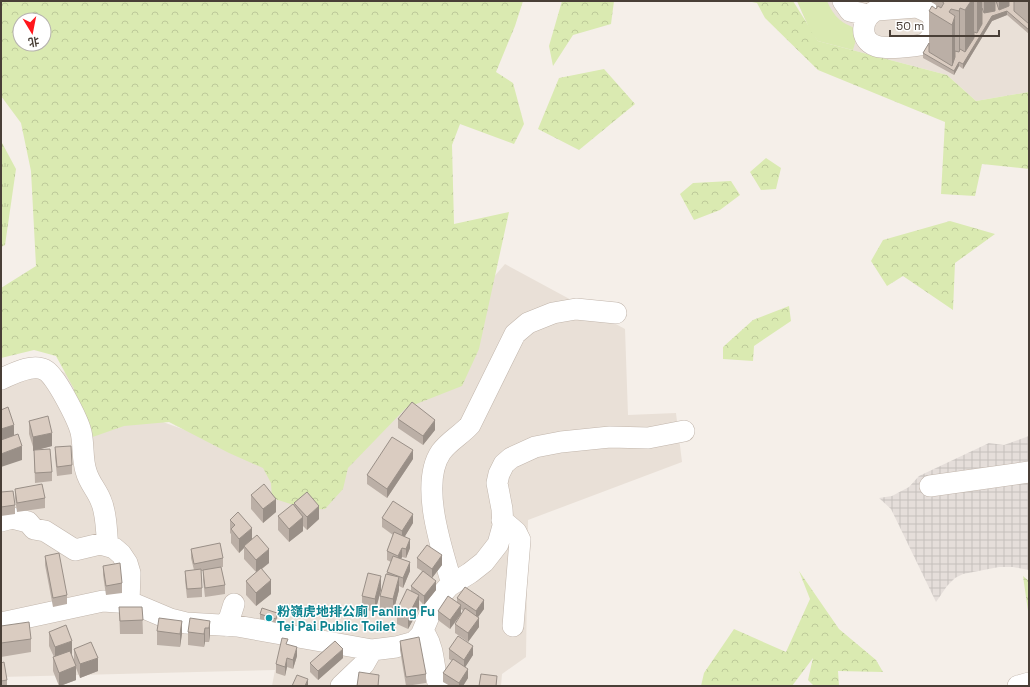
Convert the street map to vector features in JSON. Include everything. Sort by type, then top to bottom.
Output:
[{"type":"street","points":[[843,1],[850,11],[868,15]]},
{"type":"street","points":[[452,584],[438,536],[432,503],[434,466],[441,453],[451,441],[462,434],[470,425],[515,334],[528,323],[554,313],[576,309],[616,312]]},
{"type":"street","points":[[1,379],[22,370],[43,369],[50,373],[57,383],[76,418],[81,432],[85,470],[90,483],[101,500],[104,508],[108,546]]},
{"type":"street","points":[[1,623],[103,601],[129,603],[170,619],[186,623],[227,626],[372,650],[396,647],[414,642],[421,635],[436,602],[452,584],[484,562],[498,544],[503,526],[497,483],[499,474],[504,464],[510,458],[535,447],[561,442],[610,437],[648,438],[684,431]]},
{"type":"street","points":[[930,486],[1028,477]]},
{"type":"street","points":[[1,521],[12,518],[28,522],[34,529],[45,531],[75,550],[100,544],[114,548],[127,563],[131,582],[129,603]]},
{"type":"street","points":[[502,520],[516,532],[520,540],[513,626]]},
{"type":"street","points":[[227,626],[234,604]]},
{"type":"street","points":[[421,635],[426,636],[430,643],[435,675],[439,686]]},
{"type":"street","points":[[341,686],[364,664],[372,650]]},
{"type":"street","points":[[1018,686],[1029,683]]},
{"type":"shaded area","points":[[797,1],[1029,1],[1029,92],[976,101],[947,75],[818,41],[810,30]]},
{"type":"shaded area","points":[[505,264],[625,329],[628,415],[676,413],[682,462],[528,520],[526,657],[502,674],[501,686],[272,686],[275,670],[1,677],[1,374],[37,357],[132,411],[320,478]]},
{"type":"shaded area","points":[[1029,436],[1029,570],[1013,567],[999,567],[963,574],[955,578],[947,586],[936,602],[891,509],[879,498],[892,496],[909,487],[919,476],[989,443],[1004,445]]},
{"type":"green space","points":[[1,1],[523,1],[515,26],[496,72],[513,83],[524,124],[514,144],[460,124],[452,145],[454,224],[509,212],[479,349],[462,386],[406,408],[348,468],[343,489],[325,509],[309,510],[272,498],[271,483],[263,468],[229,453],[169,422],[124,426],[87,439],[68,409],[74,389],[56,356],[34,350],[1,358],[1,288],[36,266],[31,171],[21,123],[1,96]]},
{"type":"green space","points":[[562,1],[614,1],[611,24],[573,35],[553,66],[549,46]]},
{"type":"green space","points":[[747,1],[793,1],[818,41],[947,75],[976,101],[1029,92],[1029,169],[982,164],[975,196],[941,194],[945,122],[818,70],[765,18],[757,3]]},
{"type":"green space","points":[[797,1],[827,1],[832,11],[838,18],[854,28],[858,33],[853,50],[818,41],[810,30]]},
{"type":"green space","points":[[604,69],[635,104],[579,150],[538,129],[559,78]]},
{"type":"green space","points":[[1,141],[16,169],[5,245],[1,247]]},
{"type":"green space","points":[[766,158],[781,168],[776,189],[761,190],[750,172]]},
{"type":"green space","points":[[731,181],[740,195],[720,210],[694,220],[680,194],[693,183]]},
{"type":"green space","points":[[950,221],[995,234],[955,263],[953,310],[903,276],[887,286],[871,261],[883,240]]},
{"type":"green space","points":[[789,306],[791,321],[754,346],[753,361],[723,359],[723,347],[753,320]]},
{"type":"green space","points":[[799,571],[839,629],[876,660],[883,672],[838,671],[839,686],[814,686],[808,680],[813,658],[792,686],[701,686],[704,673],[734,629],[786,652],[810,599]]},
{"type":"green space","points":[[1023,576],[1029,581],[1029,611],[1028,611]]},
{"type":"building","points":[[941,1],[971,1],[965,10],[960,8],[959,11],[951,9],[949,12],[955,16],[952,25],[929,11],[932,6],[936,9],[938,6],[941,8],[944,3]]},
{"type":"building","points":[[995,1],[999,10],[1009,6],[1009,1],[1014,1],[1014,11],[1029,24],[1029,30],[1007,11],[992,16],[963,64],[959,62],[954,71],[923,53],[929,43],[929,52],[952,66],[955,51],[959,52],[960,49],[965,52],[974,38],[974,32],[977,33],[982,24],[982,8],[984,13],[995,11]]},
{"type":"building","points":[[412,402],[435,420],[423,436],[398,419]]},
{"type":"building","points":[[8,407],[14,425],[1,429],[1,410]]},
{"type":"building","points":[[48,416],[52,433],[33,437],[29,421]]},
{"type":"building","points":[[18,434],[22,446],[1,454],[1,440]]},
{"type":"building","points":[[392,437],[413,450],[387,489],[367,475]]},
{"type":"building","points":[[71,446],[72,465],[57,467],[55,447]]},
{"type":"building","points":[[50,449],[52,472],[35,473],[34,450]]},
{"type":"building","points":[[42,484],[45,498],[17,503],[15,489]]},
{"type":"building","points":[[264,484],[276,499],[263,509],[251,495]]},
{"type":"building","points":[[13,491],[15,505],[1,507],[1,492]]},
{"type":"building","points":[[307,492],[319,506],[307,517],[294,503]]},
{"type":"building","points":[[393,501],[413,514],[402,531],[382,518]]},
{"type":"building","points":[[293,504],[303,517],[289,529],[278,516]]},
{"type":"building","points":[[238,512],[252,528],[239,539],[231,529],[235,525],[230,520]]},
{"type":"building","points":[[394,532],[410,539],[406,549],[402,548],[398,556],[387,551]]},
{"type":"building","points":[[257,535],[269,549],[256,560],[244,546]]},
{"type":"building","points":[[220,543],[223,558],[194,564],[191,549]]},
{"type":"building","points":[[427,545],[442,555],[432,569],[417,558]]},
{"type":"building","points":[[59,553],[67,595],[53,598],[45,556]]},
{"type":"building","points":[[393,556],[410,562],[403,578],[387,572]]},
{"type":"building","points":[[120,563],[122,583],[106,586],[103,566]]},
{"type":"building","points":[[221,567],[225,585],[205,588],[203,570]]},
{"type":"building","points":[[261,568],[271,580],[256,593],[246,581]]},
{"type":"building","points":[[201,569],[202,588],[187,589],[185,571]]},
{"type":"building","points":[[423,571],[436,581],[424,596],[411,586]]},
{"type":"building","points":[[368,573],[381,576],[375,599],[362,596]]},
{"type":"building","points":[[386,574],[399,577],[393,599],[380,596]]},
{"type":"building","points":[[465,587],[484,600],[476,611],[457,598]]},
{"type":"building","points":[[407,589],[419,595],[408,616],[397,610]]},
{"type":"building","points":[[448,596],[461,605],[450,620],[438,611]]},
{"type":"building","points":[[119,607],[142,607],[143,620],[120,621]]},
{"type":"building","points":[[262,608],[277,613],[276,619],[260,614]]},
{"type":"building","points":[[465,608],[479,618],[468,633],[455,624]]},
{"type":"building","points":[[159,618],[182,621],[180,634],[157,631]]},
{"type":"building","points":[[190,618],[210,621],[209,628],[205,628],[204,634],[188,632]]},
{"type":"building","points":[[29,622],[31,639],[1,643],[1,626]]},
{"type":"building","points":[[66,625],[72,641],[55,647],[49,632]]},
{"type":"building","points":[[458,636],[473,646],[464,660],[449,649]]},
{"type":"building","points":[[419,637],[426,674],[406,677],[400,641]]},
{"type":"building","points":[[282,638],[288,639],[286,644],[297,647],[293,660],[287,658],[285,667],[276,664]]},
{"type":"building","points":[[335,641],[343,649],[318,671],[310,663]]},
{"type":"building","points":[[91,642],[98,658],[80,664],[74,649]]},
{"type":"building","points":[[70,651],[76,666],[59,673],[53,657]]},
{"type":"building","points":[[453,659],[468,669],[459,683],[443,673]]},
{"type":"building","points":[[4,662],[7,680],[1,681],[1,663]]},
{"type":"building","points":[[359,672],[379,675],[378,686],[357,686]]},
{"type":"building","points":[[481,674],[497,676],[496,686],[479,686]]},
{"type":"building","points":[[297,675],[308,679],[305,686],[292,686]]},
{"type":"place","name":"粉嶺虎地排公廁 Fanling Fu Tei Pai Public Toilet","points":[[269,618]]}]
